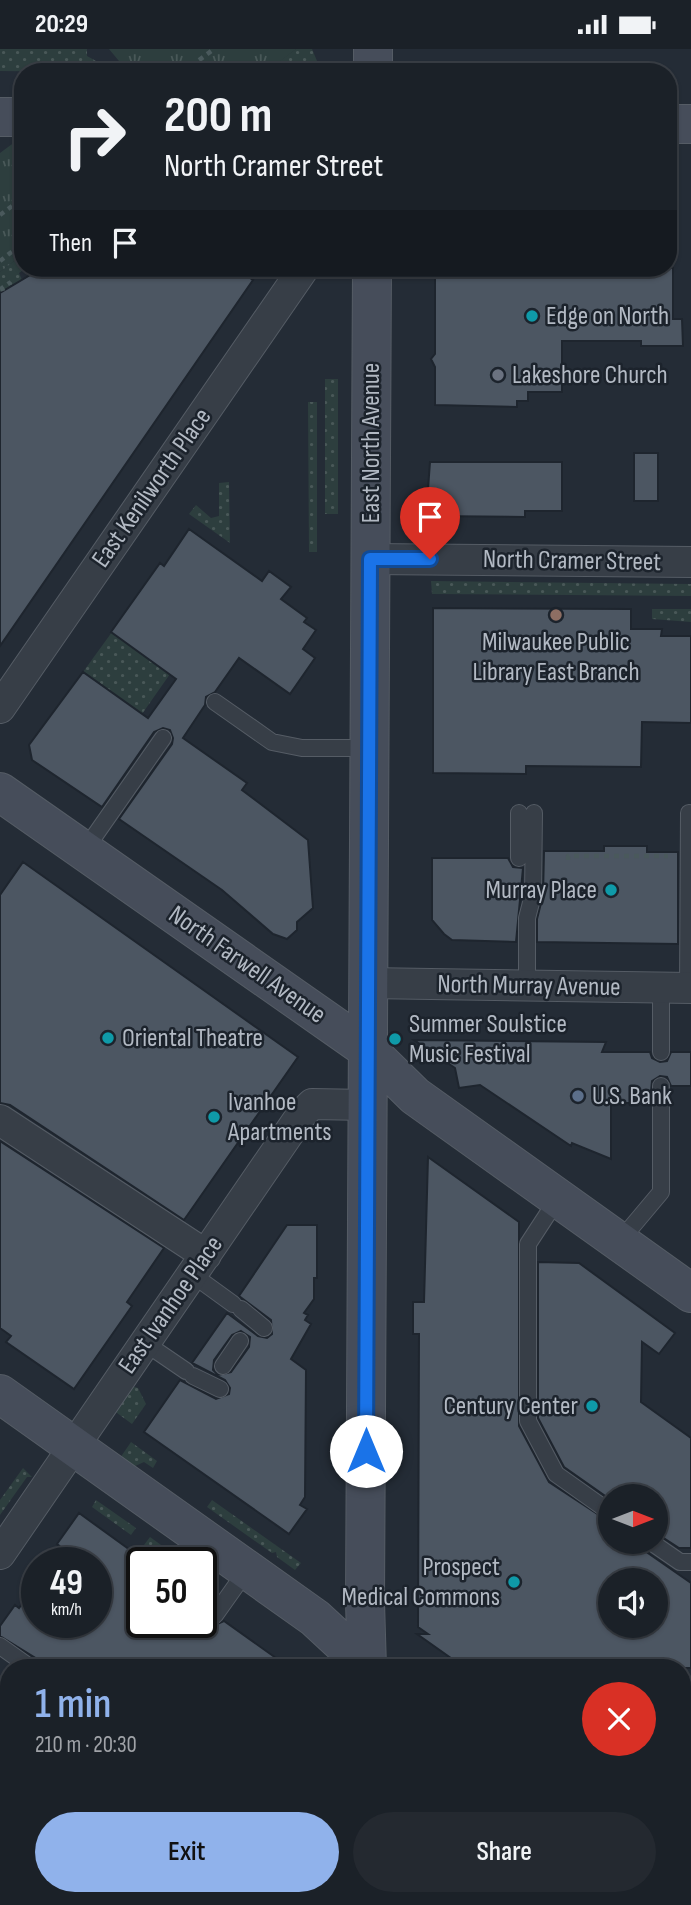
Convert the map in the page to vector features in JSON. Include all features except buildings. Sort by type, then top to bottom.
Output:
[{"type":"main road","name":"East North Avenue","points":[[368,1659],[365,1602],[372,277]]},
{"type":"main road","name":"North Farwell Avenue","points":[[0,792],[367,1049],[415,1096],[690,1290]]},
{"type":"main road","points":[[0,1394],[315,1618],[359,1659]]},
{"type":"street","name":"East Kenilworth Place","points":[[0,708],[298,277]]},
{"type":"street","name":"North Cramer Street","points":[[370,559],[691,562]]},
{"type":"street","name":"North Murray Avenue","points":[[368,983],[680,988]]},
{"type":"street","name":"East Ivanhoe Place","points":[[0,1554],[312,1104],[367,1105]]},
{"type":"street","points":[[0,1120],[199,1265]]},
{"type":"lane","points":[[215,702],[272,741],[302,748],[369,748]]},
{"type":"lane","points":[[84,852],[163,738]]},
{"type":"lane","points":[[519,857],[526,813],[533,895],[527,918],[527,986]]},
{"type":"lane","points":[[660,1052],[680,988],[689,813]]},
{"type":"lane","points":[[519,896],[527,918]]},
{"type":"lane","points":[[619,1242],[662,1192],[661,1086]]},
{"type":"lane","points":[[558,1198],[528,1244],[528,1421],[556,1475],[598,1504]]},
{"type":"lane","points":[[199,1265],[241,1309],[264,1328]]},
{"type":"lane","points":[[192,1375],[210,1378],[222,1367],[250,1327],[241,1309]]},
{"type":"lane","points":[[145,1343],[192,1375],[220,1389]]},
{"type":"lane","points":[[668,1553],[680,1562],[691,1562]]},
{"type":"lane","points":[[217,1612],[247,1570]]},
{"type":"lane","points":[[0,1646],[18,1659]]},
{"type":"path","points":[[195,63],[214,49]]},
{"type":"path","points":[[0,261],[14,250]]},
{"type":"path","points":[[4,291],[2,288],[11,282]]},
{"type":"path","points":[[572,858],[676,856]]},
{"type":"green space","points":[[0,49],[87,49],[87,56],[97,63],[14,63],[14,71],[0,71]]},
{"type":"green space","points":[[109,49],[296,49],[278,63],[116,63],[119,61]]},
{"type":"green space","points":[[296,49],[312,49],[317,61],[315,63],[277,63]]},
{"type":"green space","points":[[14,143],[14,261],[0,272],[0,153]]},
{"type":"green space","points":[[14,261],[14,277],[21,277],[22,280],[0,293],[0,272]]},
{"type":"green space","points":[[325,379],[338,379],[338,514],[325,514]]},
{"type":"green space","points":[[308,402],[317,402],[317,552],[309,552]]},
{"type":"green space","points":[[229,482],[230,543],[189,514],[196,505],[211,518],[219,516],[219,483]]},
{"type":"green space","points":[[431,581],[691,584],[691,596],[432,594]]},
{"type":"green space","points":[[652,609],[691,609],[691,622],[652,619]]},
{"type":"green space","points":[[112,632],[170,674],[142,714],[83,672]]},
{"type":"green space","points":[[132,1386],[138,1388],[146,1404],[132,1424],[113,1410]]},
{"type":"green space","points":[[131,1442],[157,1461],[153,1468],[144,1462],[133,1467],[120,1458]]},
{"type":"green space","points":[[23,1468],[32,1477],[27,1477],[0,1515],[0,1500]]},
{"type":"green space","points":[[96,1500],[136,1528],[131,1535],[92,1507]]},
{"type":"green space","points":[[212,1500],[301,1563],[295,1570],[277,1557],[276,1552],[272,1553],[207,1507]]},
{"type":"green space","points":[[150,1537],[164,1547],[147,1547],[144,1545]]},
{"type":"place","name":"Edge on North","points":[[532,316]]},
{"type":"place","name":"Lakeshore Church","points":[[498,375]]},
{"type":"place","name":"Milwaukee Public Library East Branch","points":[[556,615]]},
{"type":"place","name":"Murray Place","points":[[611,890]]},
{"type":"place","name":"Oriental Theatre","points":[[108,1038]]},
{"type":"place","name":"Summer Soulstice Music Festival","points":[[395,1039]]},
{"type":"place","name":"U.S. Bank","points":[[578,1096]]},
{"type":"place","name":"Ivanhoe Apartments","points":[[214,1117]]},
{"type":"place","name":"Century Center","points":[[592,1406]]},
{"type":"place","name":"Prospect Medical Commons","points":[[514,1582]]},
{"type":"route","points":[[366,1451],[370,559],[430,559]]}]
